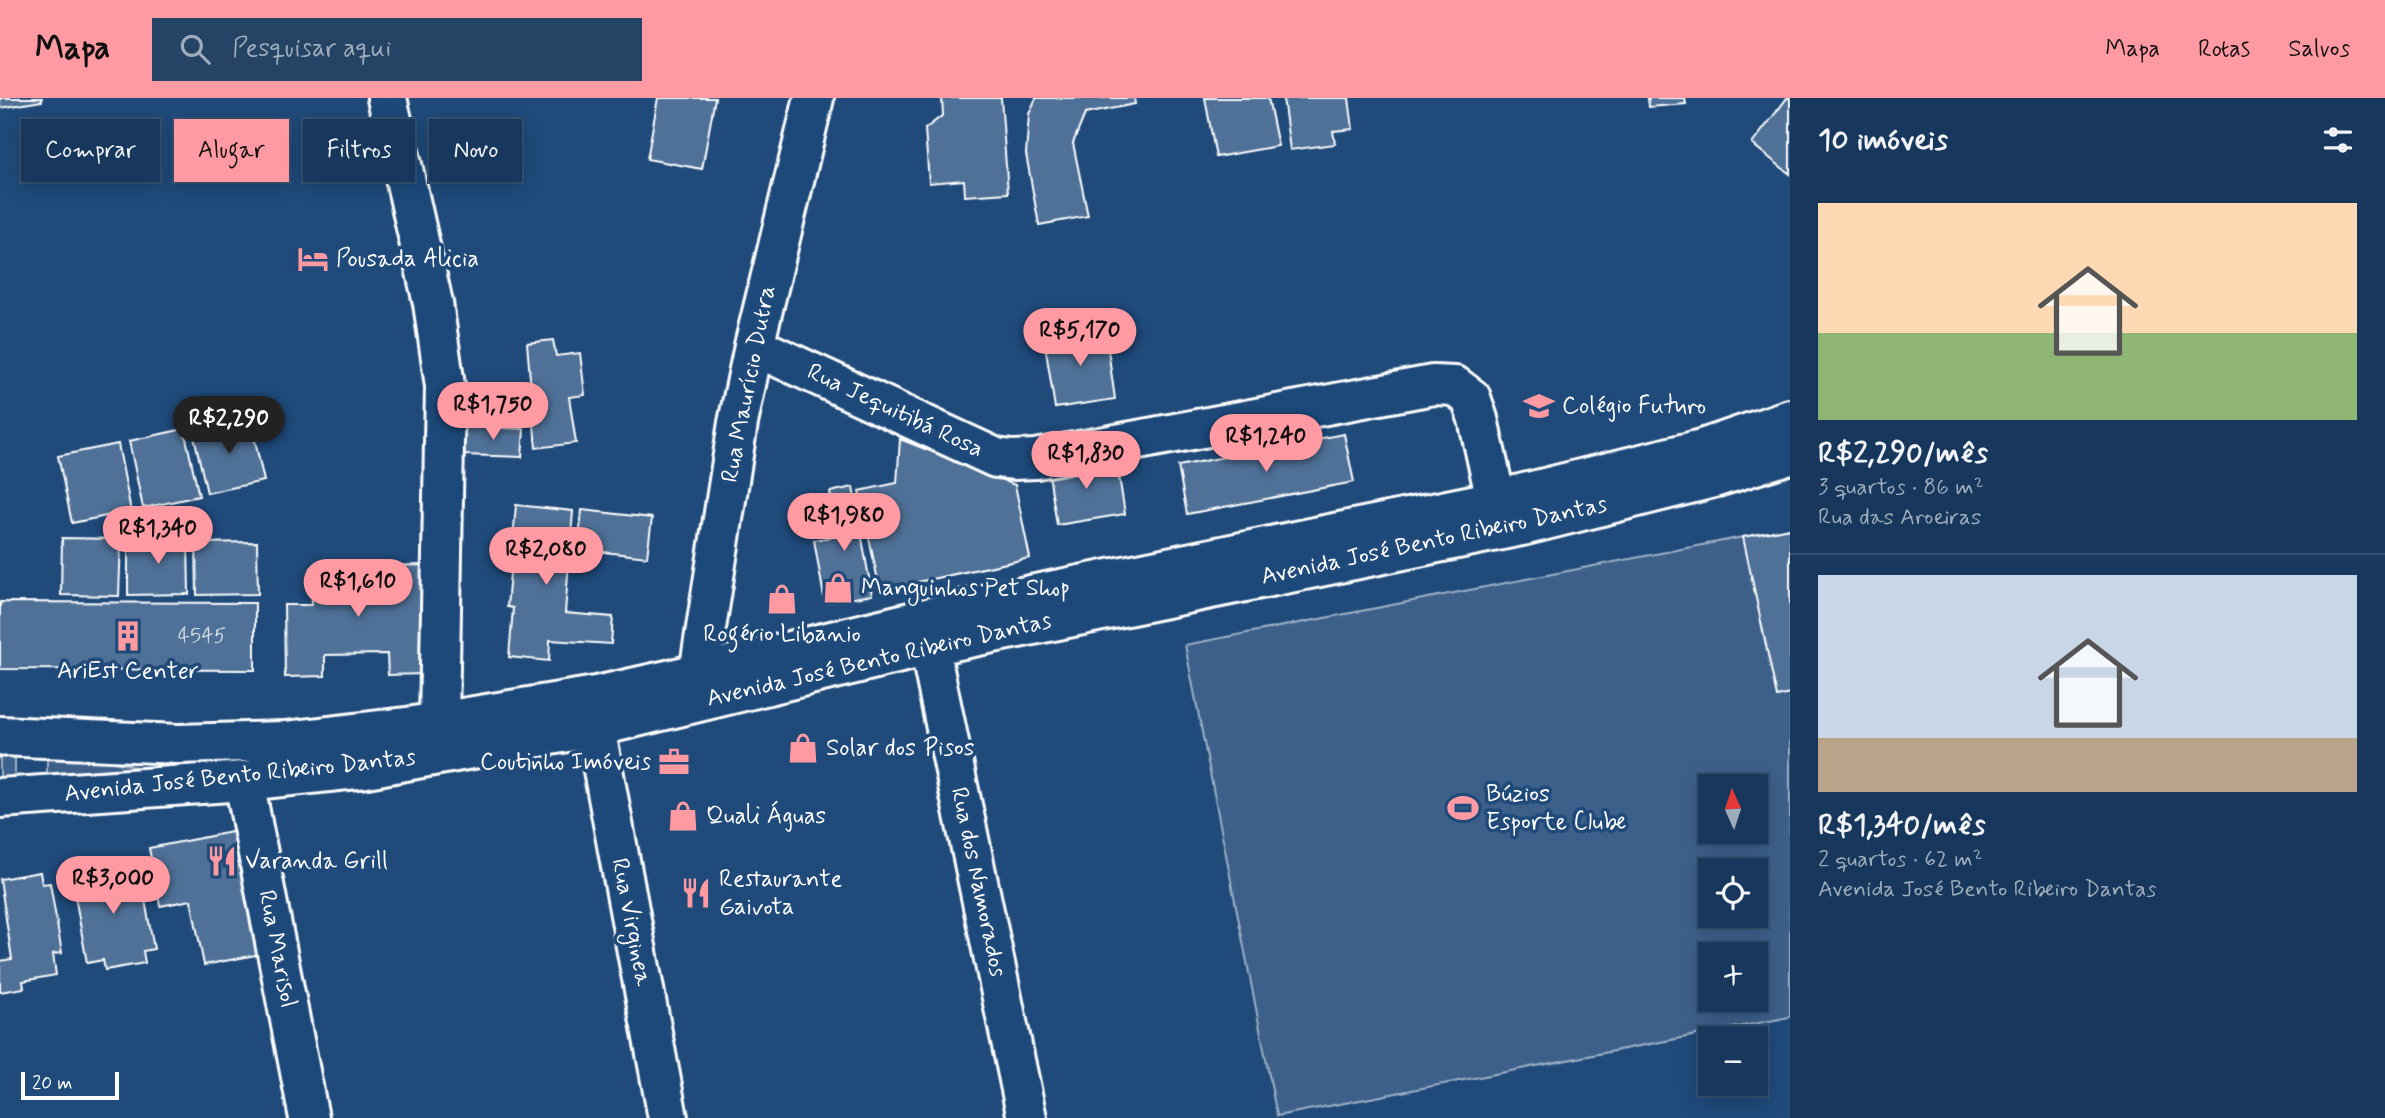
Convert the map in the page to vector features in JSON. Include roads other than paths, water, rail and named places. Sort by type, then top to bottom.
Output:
[{"type":"main road","points":[[387,98],[433,303],[445,386],[439,722]]},
{"type":"main road","name":"Rua Maurício Dutra","points":[[699,673],[738,423],[814,98]]},
{"type":"main road","name":"Rua Jequitibá Rosa","points":[[754,346],[996,458],[1013,460],[1036,459],[1433,385],[1455,386],[1471,398],[1496,500]]},
{"type":"main road","name":"Avenida José Bento Ribeiro Dantas","points":[[10,736],[178,744],[285,741],[439,722],[596,696],[977,606],[1496,500],[1703,449],[1790,419]]},
{"type":"main road","name":"Avenida José Bento Ribeiro Dantas","points":[[8,798],[244,781],[366,768],[595,727],[929,646],[1522,526],[1717,477],[1790,454]]},
{"type":"main road","name":"Rua dos Namorados","points":[[929,646],[1027,1118]]},
{"type":"main road","name":"Rua Virginea","points":[[595,727],[668,1118]]},
{"type":"main road","points":[[8,798],[31,779],[32,764],[10,736]]},
{"type":"main road","name":"Rua Marisol","points":[[244,781],[309,1118]]},
{"type":"place","name":"Pousada Alicia","points":[[313,259]]},
{"type":"place","name":"Colégio Futuro","points":[[1539,406]]},
{"type":"place","name":"Manguinhos Pet Shop","points":[[838,588]]},
{"type":"place","name":"Rogério Libanio","points":[[782,599]]},
{"type":"place","name":"AriEst Center","points":[[128,636]]},
{"type":"place","name":"Solar dos Pisos","points":[[803,748]]},
{"type":"place","name":"Coutinho Imóveis","points":[[674,762]]},
{"type":"place","name":"Búzios Esporte Clube","points":[[1463,808]]},
{"type":"place","name":"Quali Águas","points":[[683,816]]},
{"type":"place","name":"Varanda Grill","points":[[222,861]]},
{"type":"place","name":"Restaurante Gaivota","points":[[696,893]]}]
